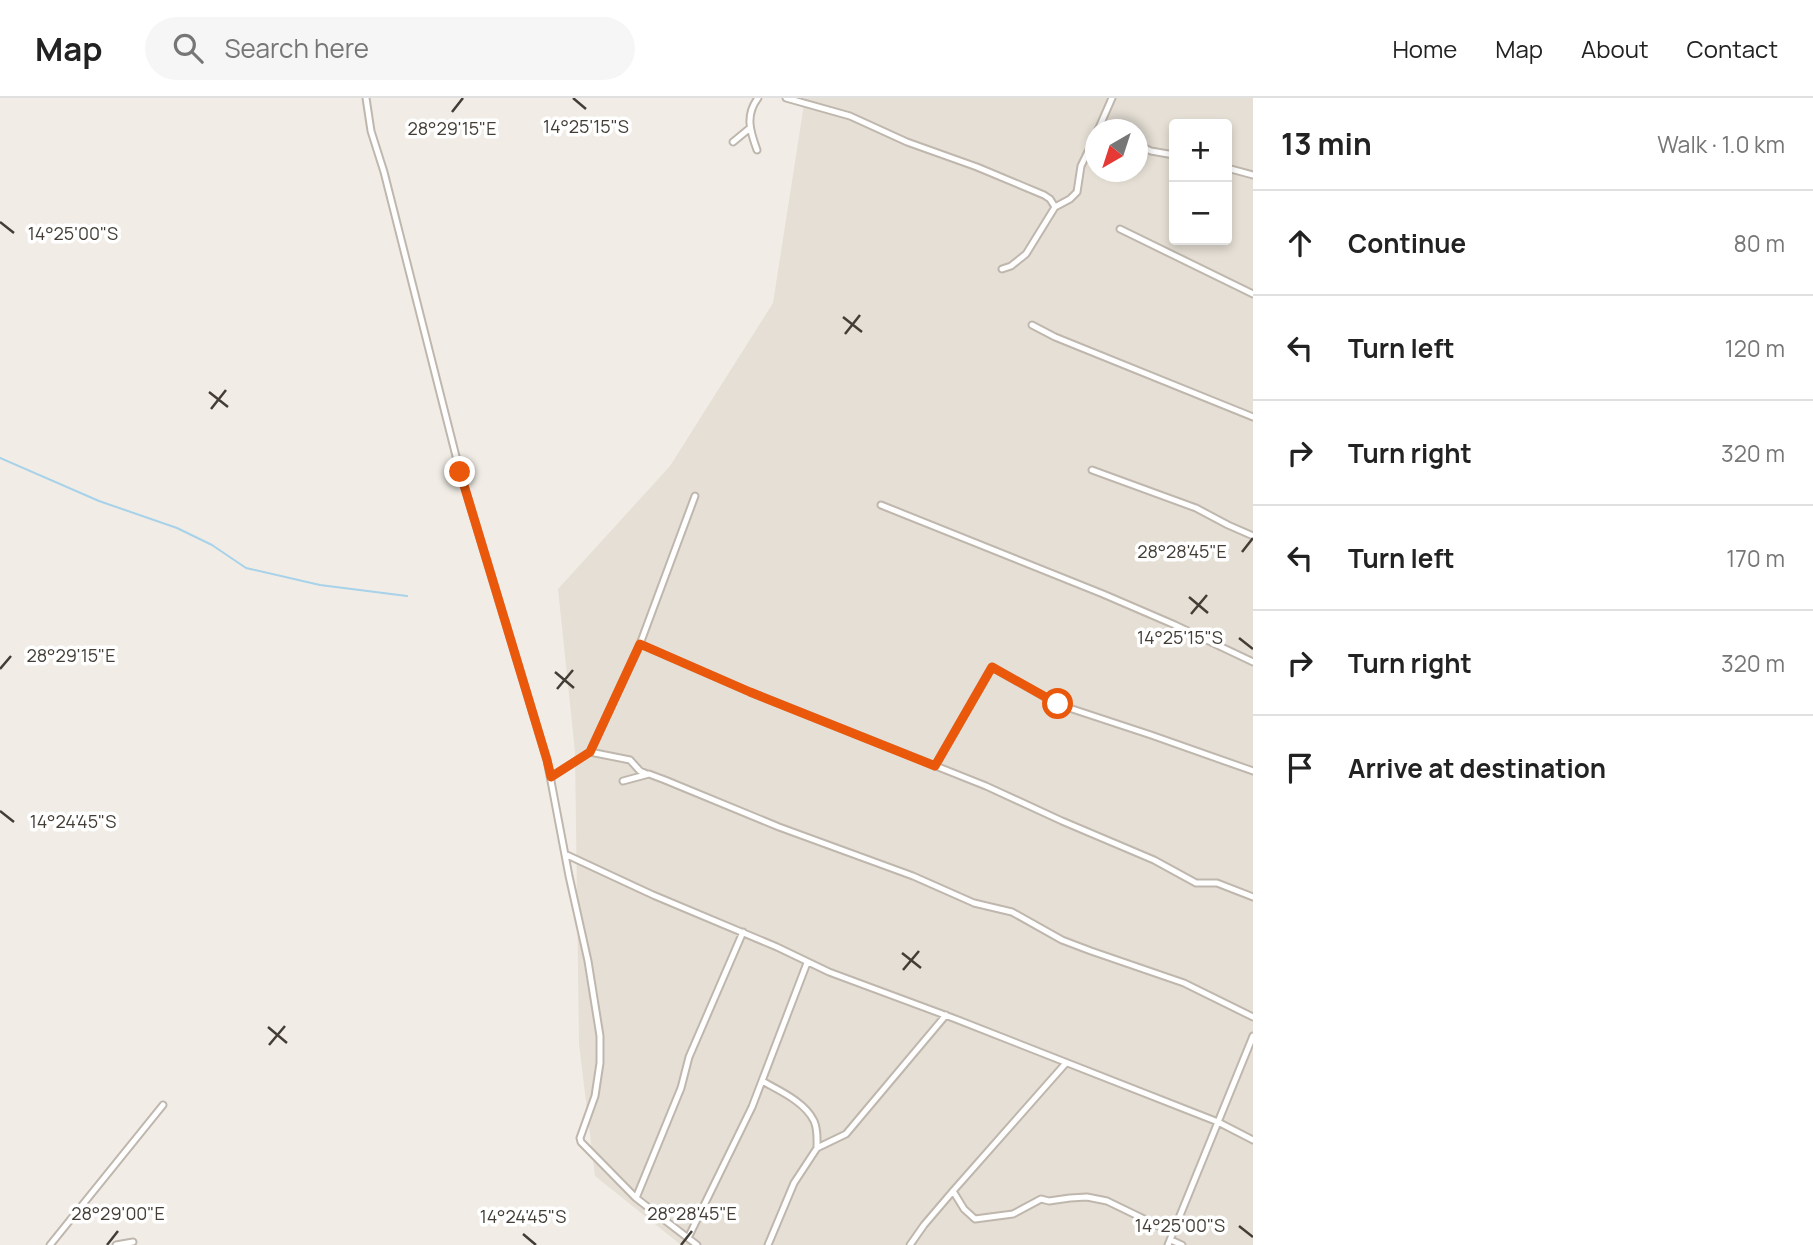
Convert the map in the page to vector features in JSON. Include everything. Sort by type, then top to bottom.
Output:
[{"type":"street","points":[[366,98],[371,131],[460,472],[551,777],[588,961],[600,1041],[595,1096],[580,1138],[581,1142],[636,1198],[697,1245]]},
{"type":"street","points":[[757,150],[749,118],[758,98]]},
{"type":"street","points":[[786,98],[850,116],[926,149],[977,167],[1044,195],[1055,208]]},
{"type":"street","points":[[1103,119],[1112,98]]},
{"type":"street","points":[[733,142],[750,128]]},
{"type":"street","points":[[1148,149],[1169,154]]},
{"type":"street","points":[[1002,269],[1011,266],[1026,254],[1055,208],[1077,192],[1085,159]]},
{"type":"street","points":[[1232,169],[1253,175]]},
{"type":"street","points":[[1120,229],[1253,294]]},
{"type":"street","points":[[1032,325],[1055,337],[1253,418]]},
{"type":"street","points":[[1092,470],[1196,508],[1253,536]]},
{"type":"street","points":[[551,777],[590,752],[640,644],[695,496]]},
{"type":"street","points":[[881,505],[1103,594],[1253,662]]},
{"type":"street","points":[[640,644],[750,692],[986,786],[1154,860],[1196,883],[1217,883],[1253,897]]},
{"type":"street","points":[[935,766],[992,667],[1058,704],[1253,771]]},
{"type":"street","points":[[590,752],[630,760],[640,771],[779,827],[913,876],[974,903],[1012,912],[1062,940],[1184,983],[1253,1017]]},
{"type":"street","points":[[624,781],[649,774]]},
{"type":"street","points":[[566,855],[743,932],[807,963],[1218,1122],[1253,1140]]},
{"type":"street","points":[[636,1198],[681,1088],[689,1057],[743,932]]},
{"type":"street","points":[[688,1238],[752,1107],[807,963]]},
{"type":"street","points":[[768,1245],[794,1183],[817,1149],[846,1134],[946,1015]]},
{"type":"street","points":[[1182,1245],[1169,1242],[1253,1036]]},
{"type":"street","points":[[911,1245],[924,1225],[1066,1063]]},
{"type":"street","points":[[762,1081],[787,1095],[814,1120],[817,1149]]},
{"type":"street","points":[[50,1245],[163,1105]]},
{"type":"street","points":[[953,1191],[964,1209],[975,1219],[1013,1214],[1041,1199],[1049,1201],[1087,1198],[1107,1201],[1172,1233]]},
{"type":"street","points":[[116,1245],[133,1242]]},
{"type":"shaded area","points":[[805,98],[1253,98],[1253,1245],[681,1245],[595,1176],[579,1044],[575,752],[558,589],[670,466],[773,303]]},
{"type":"waterway","points":[[0,458],[99,501],[177,528],[212,545],[246,568],[320,585],[407,596]]},
{"type":"route","points":[[460,472],[551,777],[590,752],[640,644],[750,692],[935,766],[992,667],[1058,704]]}]
